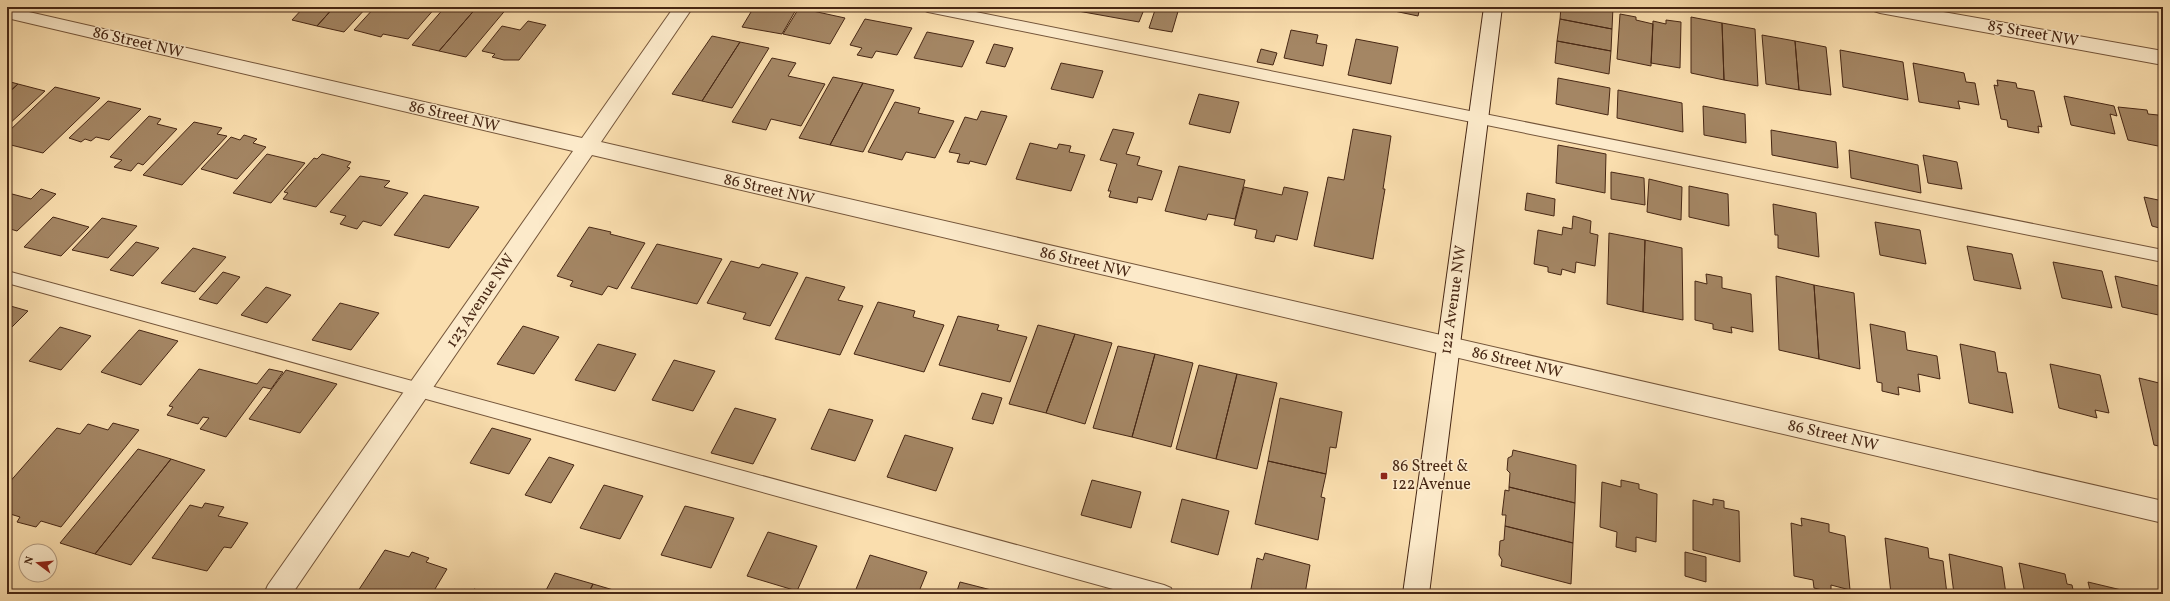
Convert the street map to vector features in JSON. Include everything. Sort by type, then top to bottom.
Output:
[{"type":"street","name":"123 Avenue NW","points":[[277,594],[684,7]]},
{"type":"street","name":"122 Avenue NW","points":[[1416,594],[1493,7]]},
{"type":"street","name":"85 Street NW","points":[[1880,7],[2163,58]]},
{"type":"street","name":"86 Street NW","points":[[7,12],[585,148],[2163,512]]},
{"type":"lane","points":[[928,7],[2163,256]]},
{"type":"lane","points":[[7,277],[1164,594]]},
{"type":"building","points":[[304,7],[334,7],[317,26],[292,20]]},
{"type":"building","points":[[334,7],[367,7],[344,32],[317,26]]},
{"type":"building","points":[[375,7],[436,7],[408,39],[383,34],[381,37],[354,30]]},
{"type":"building","points":[[445,7],[477,7],[439,51],[412,45]]},
{"type":"building","points":[[477,7],[508,7],[466,57],[439,51]]},
{"type":"building","points":[[604,7],[626,7],[623,11]]},
{"type":"building","points":[[754,7],[797,8],[782,34],[742,27]]},
{"type":"building","points":[[1080,7],[1145,7],[1139,22],[1078,11]]},
{"type":"building","points":[[1156,7],[1179,8],[1172,32],[1149,28]]},
{"type":"building","points":[[1375,7],[1420,7],[1418,16]]},
{"type":"building","points":[[1561,7],[1613,7],[1612,29],[1560,19]]},
{"type":"building","points":[[799,8],[845,18],[830,44],[783,34]]},
{"type":"building","points":[[1620,14],[1636,17],[1636,20],[1653,24],[1651,66],[1617,59]]},
{"type":"building","points":[[1691,17],[1722,23],[1724,80],[1691,73]]},
{"type":"building","points":[[865,19],[912,28],[897,55],[876,51],[872,58],[857,55],[862,48],[850,45]]},
{"type":"building","points":[[1560,19],[1612,29],[1611,51],[1557,41]]},
{"type":"building","points":[[1666,20],[1681,22],[1680,68],[1651,63],[1653,21],[1666,24]]},
{"type":"building","points":[[528,21],[546,25],[519,60],[504,60],[492,57],[495,54],[482,51],[502,26],[520,30]]},
{"type":"building","points":[[1722,23],[1755,29],[1758,86],[1724,80]]},
{"type":"building","points":[[1291,30],[1318,35],[1316,43],[1327,45],[1323,66],[1284,58]]},
{"type":"building","points":[[927,32],[974,41],[962,67],[914,58]]},
{"type":"building","points":[[1762,35],[1795,41],[1799,90],[1766,84]]},
{"type":"building","points":[[712,36],[740,42],[702,101],[672,94]]},
{"type":"building","points":[[1356,39],[1398,47],[1391,84],[1348,75]]},
{"type":"building","points":[[1557,41],[1611,51],[1609,74],[1555,63]]},
{"type":"building","points":[[1795,41],[1826,47],[1831,95],[1799,90]]},
{"type":"building","points":[[740,42],[769,48],[732,108],[702,101]]},
{"type":"building","points":[[994,44],[1013,48],[1005,67],[986,63]]},
{"type":"building","points":[[1261,49],[1277,53],[1273,65],[1257,62]]},
{"type":"building","points":[[1840,50],[1903,62],[1908,100],[1843,87]]},
{"type":"building","points":[[772,58],[796,63],[788,76],[825,84],[801,126],[771,119],[766,130],[732,122]]},
{"type":"building","points":[[1061,63],[1103,71],[1093,98],[1051,89]]},
{"type":"building","points":[[1913,63],[1964,73],[1966,82],[1975,83],[1979,105],[1958,101],[1960,109],[1919,102]]},
{"type":"building","points":[[833,77],[863,83],[830,145],[799,138]]},
{"type":"building","points":[[1558,78],[1610,88],[1608,115],[1556,104]]},
{"type":"building","points":[[1997,80],[2016,83],[2017,88],[2034,91],[2042,127],[2038,126],[2039,133],[2008,127],[2007,120],[2001,119],[1994,85],[1998,86]]},
{"type":"building","points":[[7,81],[18,84],[7,94]]},
{"type":"building","points":[[863,83],[894,90],[863,152],[830,145]]},
{"type":"building","points":[[18,84],[45,91],[7,126],[7,94]]},
{"type":"building","points":[[55,87],[100,98],[43,153],[7,144],[7,133]]},
{"type":"building","points":[[1618,90],[1682,103],[1683,132],[1617,118]]},
{"type":"building","points":[[1199,94],[1239,102],[1230,133],[1189,124]]},
{"type":"building","points":[[2064,96],[2114,106],[2117,116],[2110,114],[2115,134],[2071,125]]},
{"type":"building","points":[[108,101],[141,109],[109,140],[96,137],[91,141],[85,139],[81,142],[69,138]]},
{"type":"building","points":[[895,102],[920,108],[918,113],[954,121],[935,158],[906,152],[902,160],[868,152]]},
{"type":"building","points":[[1703,106],[1745,114],[1746,143],[1704,135]]},
{"type":"building","points":[[2118,107],[2147,110],[2148,114],[2158,115],[2163,133],[2163,147],[2128,140]]},
{"type":"building","points":[[981,111],[1007,116],[986,165],[970,161],[969,164],[957,162],[960,154],[949,152],[965,117],[977,120]]},
{"type":"building","points":[[149,116],[161,119],[157,124],[177,129],[143,165],[138,163],[131,171],[114,167],[122,160],[110,157]]},
{"type":"building","points":[[194,122],[222,128],[217,134],[227,136],[182,185],[143,175]]},
{"type":"building","points":[[1113,129],[1134,133],[1126,154],[1140,157],[1137,165],[1162,171],[1152,200],[1138,197],[1137,203],[1109,197],[1111,191],[1108,191],[1117,164],[1100,160]]},
{"type":"building","points":[[1353,129],[1391,136],[1383,189],[1385,189],[1373,259],[1314,246],[1328,177],[1344,180]]},
{"type":"building","points":[[1771,130],[1836,142],[1838,168],[1772,155]]},
{"type":"building","points":[[244,135],[257,139],[253,143],[266,147],[237,179],[201,169],[231,137],[240,140]]},
{"type":"building","points":[[1030,143],[1057,149],[1059,144],[1071,146],[1069,152],[1085,155],[1071,191],[1016,179]]},
{"type":"building","points":[[1558,145],[1606,154],[1605,193],[1556,183]]},
{"type":"building","points":[[1849,150],[1918,165],[1921,193],[1851,178]]},
{"type":"building","points":[[267,154],[305,163],[271,203],[233,193]]},
{"type":"building","points":[[322,154],[351,162],[347,167],[350,168],[316,207],[283,199],[288,193],[284,192],[314,158],[317,159]]},
{"type":"building","points":[[1923,155],[1957,162],[1962,189],[1928,183]]},
{"type":"building","points":[[1179,166],[1245,180],[1235,219],[1208,214],[1206,220],[1165,211]]},
{"type":"building","points":[[1611,172],[1644,178],[1645,205],[1611,199]]},
{"type":"building","points":[[360,176],[390,181],[384,187],[408,193],[381,226],[363,221],[357,229],[340,224],[346,216],[330,212]]},
{"type":"building","points":[[1649,179],[1682,187],[1681,220],[1647,212]]},
{"type":"building","points":[[1689,186],[1728,194],[1729,226],[1689,217]]},
{"type":"building","points":[[1244,187],[1282,195],[1284,187],[1308,192],[1297,240],[1276,235],[1274,242],[1255,238],[1257,230],[1234,225]]},
{"type":"building","points":[[41,189],[56,194],[17,231],[7,228],[7,198],[12,194],[31,199]]},
{"type":"building","points":[[1527,193],[1555,199],[1554,216],[1525,210]]},
{"type":"building","points":[[424,195],[479,207],[449,248],[394,235]]},
{"type":"building","points":[[2144,197],[2163,201],[2163,229],[2152,226]]},
{"type":"building","points":[[1773,204],[1816,213],[1819,257],[1778,248],[1778,235],[1775,235]]},
{"type":"building","points":[[1573,216],[1591,221],[1590,233],[1598,235],[1595,266],[1576,262],[1575,273],[1562,269],[1561,275],[1548,272],[1548,267],[1534,264],[1538,230],[1562,235],[1563,227],[1572,229]]},
{"type":"building","points":[[53,217],[89,227],[61,256],[24,247]]},
{"type":"building","points":[[102,218],[137,226],[108,258],[72,250]]},
{"type":"building","points":[[1875,222],[1920,230],[1926,264],[1880,255]]},
{"type":"building","points":[[589,227],[611,232],[610,234],[645,243],[617,289],[608,286],[602,295],[570,286],[573,281],[557,276]]},
{"type":"building","points":[[1609,233],[1645,240],[1643,312],[1607,304]]},
{"type":"building","points":[[1645,240],[1682,248],[1683,320],[1643,312]]},
{"type":"building","points":[[136,242],[159,248],[133,276],[110,270]]},
{"type":"building","points":[[657,244],[722,259],[697,304],[631,288]]},
{"type":"building","points":[[1967,246],[2012,254],[2021,289],[1974,280]]},
{"type":"building","points":[[193,248],[226,257],[195,292],[161,283]]},
{"type":"building","points":[[731,261],[759,268],[762,264],[798,273],[770,326],[743,319],[746,313],[707,303]]},
{"type":"building","points":[[2053,262],[2102,271],[2112,308],[2062,298]]},
{"type":"building","points":[[223,272],[240,277],[217,304],[199,299]]},
{"type":"building","points":[[1706,274],[1722,277],[1722,288],[1751,294],[1753,332],[1731,327],[1732,333],[1713,329],[1713,324],[1695,320],[1695,281],[1707,284]]},
{"type":"building","points":[[1776,276],[1814,285],[1819,359],[1779,350]]},
{"type":"building","points":[[2115,276],[2163,287],[2163,316],[2122,307]]},
{"type":"building","points":[[806,277],[845,287],[838,300],[863,306],[840,355],[775,339]]},
{"type":"building","points":[[1814,285],[1854,293],[1860,369],[1819,359]]},
{"type":"building","points":[[266,287],[291,295],[267,323],[241,315]]},
{"type":"building","points":[[878,302],[915,311],[913,317],[944,325],[924,372],[854,354]]},
{"type":"building","points":[[340,303],[379,313],[351,350],[312,340]]},
{"type":"building","points":[[7,305],[28,311],[7,332]]},
{"type":"building","points":[[958,316],[999,325],[997,330],[1027,337],[1010,382],[939,365]]},
{"type":"building","points":[[1870,324],[1905,332],[1907,350],[1937,356],[1940,379],[1918,374],[1920,392],[1898,387],[1899,395],[1882,391],[1882,383],[1877,382]]},
{"type":"building","points":[[1038,325],[1075,334],[1046,413],[1009,404]]},
{"type":"building","points":[[523,326],[559,337],[534,374],[497,364]]},
{"type":"building","points":[[60,327],[91,336],[61,370],[29,361]]},
{"type":"building","points":[[139,330],[178,341],[141,385],[101,372]]},
{"type":"building","points":[[1075,334],[1112,343],[1085,424],[1046,413]]},
{"type":"building","points":[[598,344],[636,354],[615,391],[575,380]]},
{"type":"building","points":[[1960,344],[1995,352],[1998,372],[2006,373],[2013,413],[1969,403]]},
{"type":"building","points":[[1118,346],[1155,354],[1132,437],[1093,428]]},
{"type":"building","points":[[1155,354],[1193,363],[1171,447],[1132,437]]},
{"type":"building","points":[[674,360],[715,371],[693,411],[652,400]]},
{"type":"building","points":[[2050,364],[2100,375],[2109,413],[2095,410],[2097,418],[2059,408]]},
{"type":"building","points":[[1199,365],[1237,374],[1216,459],[1176,449]]},
{"type":"building","points":[[199,369],[257,384],[269,369],[283,372],[271,389],[263,387],[226,437],[200,429],[209,418],[203,417],[198,424],[167,415],[173,407],[169,406]]},
{"type":"building","points":[[286,370],[337,384],[300,433],[249,419]]},
{"type":"building","points":[[1237,374],[1277,383],[1257,469],[1216,459]]},
{"type":"building","points":[[2139,378],[2163,384],[2163,447],[2154,445]]},
{"type":"building","points":[[982,393],[1002,398],[993,424],[972,419]]},
{"type":"building","points":[[1280,398],[1342,412],[1336,448],[1330,447],[1326,474],[1268,461]]},
{"type":"building","points":[[735,408],[776,419],[753,464],[711,453]]},
{"type":"building","points":[[829,409],[873,420],[855,461],[811,449]]},
{"type":"building","points":[[113,423],[139,430],[61,527],[41,521],[36,527],[17,522],[20,517],[7,513],[7,485],[57,428],[80,434],[88,424],[108,430]]},
{"type":"building","points":[[492,428],[531,439],[509,474],[470,463]]},
{"type":"building","points":[[905,435],[953,448],[936,491],[887,477]]},
{"type":"building","points":[[138,449],[171,459],[95,554],[60,543]]},
{"type":"building","points":[[1513,450],[1576,465],[1575,503],[1509,487],[1510,473],[1507,470],[1508,458],[1512,456]]},
{"type":"building","points":[[549,457],[574,465],[551,503],[525,495]]},
{"type":"building","points":[[171,459],[205,470],[131,565],[95,554]]},
{"type":"building","points":[[1268,461],[1326,474],[1321,497],[1325,498],[1318,540],[1255,524]]},
{"type":"building","points":[[1092,480],[1141,492],[1131,528],[1081,515]]},
{"type":"building","points":[[1621,480],[1639,484],[1639,489],[1657,494],[1656,542],[1636,537],[1636,552],[1616,547],[1617,532],[1600,527],[1602,482],[1621,487]]},
{"type":"building","points":[[604,485],[643,496],[620,539],[580,528]]},
{"type":"building","points":[[1509,487],[1575,503],[1573,543],[1505,526],[1506,515],[1502,515],[1505,490],[1509,491]]},
{"type":"building","points":[[1182,499],[1229,511],[1218,555],[1171,542]]},
{"type":"building","points":[[1713,499],[1724,501],[1724,508],[1739,511],[1740,562],[1693,550],[1693,500],[1713,505]]},
{"type":"building","points":[[205,503],[224,507],[218,516],[248,523],[231,548],[224,547],[207,571],[152,558],[190,505],[202,508]]},
{"type":"building","points":[[685,506],[734,518],[711,568],[661,555]]},
{"type":"building","points":[[1801,518],[1829,524],[1829,532],[1845,536],[1850,590],[1831,585],[1831,592],[1814,588],[1813,580],[1794,576],[1791,523],[1802,526]]},
{"type":"building","points":[[1505,526],[1573,543],[1571,584],[1501,566],[1502,560],[1499,555],[1500,541],[1504,540]]},
{"type":"building","points":[[768,532],[817,546],[797,591],[747,576]]},
{"type":"building","points":[[1885,538],[1928,548],[1929,558],[1943,561],[1947,594],[1891,594]]},
{"type":"building","points":[[385,550],[409,557],[412,552],[429,558],[426,562],[447,569],[432,594],[356,594]]},
{"type":"building","points":[[1685,552],[1706,557],[1706,582],[1685,576]]},
{"type":"building","points":[[1265,553],[1310,565],[1305,594],[1250,594],[1257,558],[1263,560]]},
{"type":"building","points":[[1949,554],[2002,567],[2006,594],[1954,594]]},
{"type":"building","points":[[870,555],[927,572],[918,594],[854,594]]},
{"type":"building","points":[[2019,563],[2065,574],[2067,584],[2072,585],[2074,594],[2025,594]]},
{"type":"building","points":[[555,573],[593,584],[588,594],[544,594]]},
{"type":"building","points":[[960,582],[1007,594],[956,594]]},
{"type":"building","points":[[2088,582],[2134,593],[2134,594],[2091,594]]},
{"type":"building","points":[[593,584],[627,594],[588,594]]},
{"type":"building","points":[[474,589],[491,594],[471,594]]},
{"type":"place","name":"86 Street & 122 Avenue","points":[[1384,476]]}]
